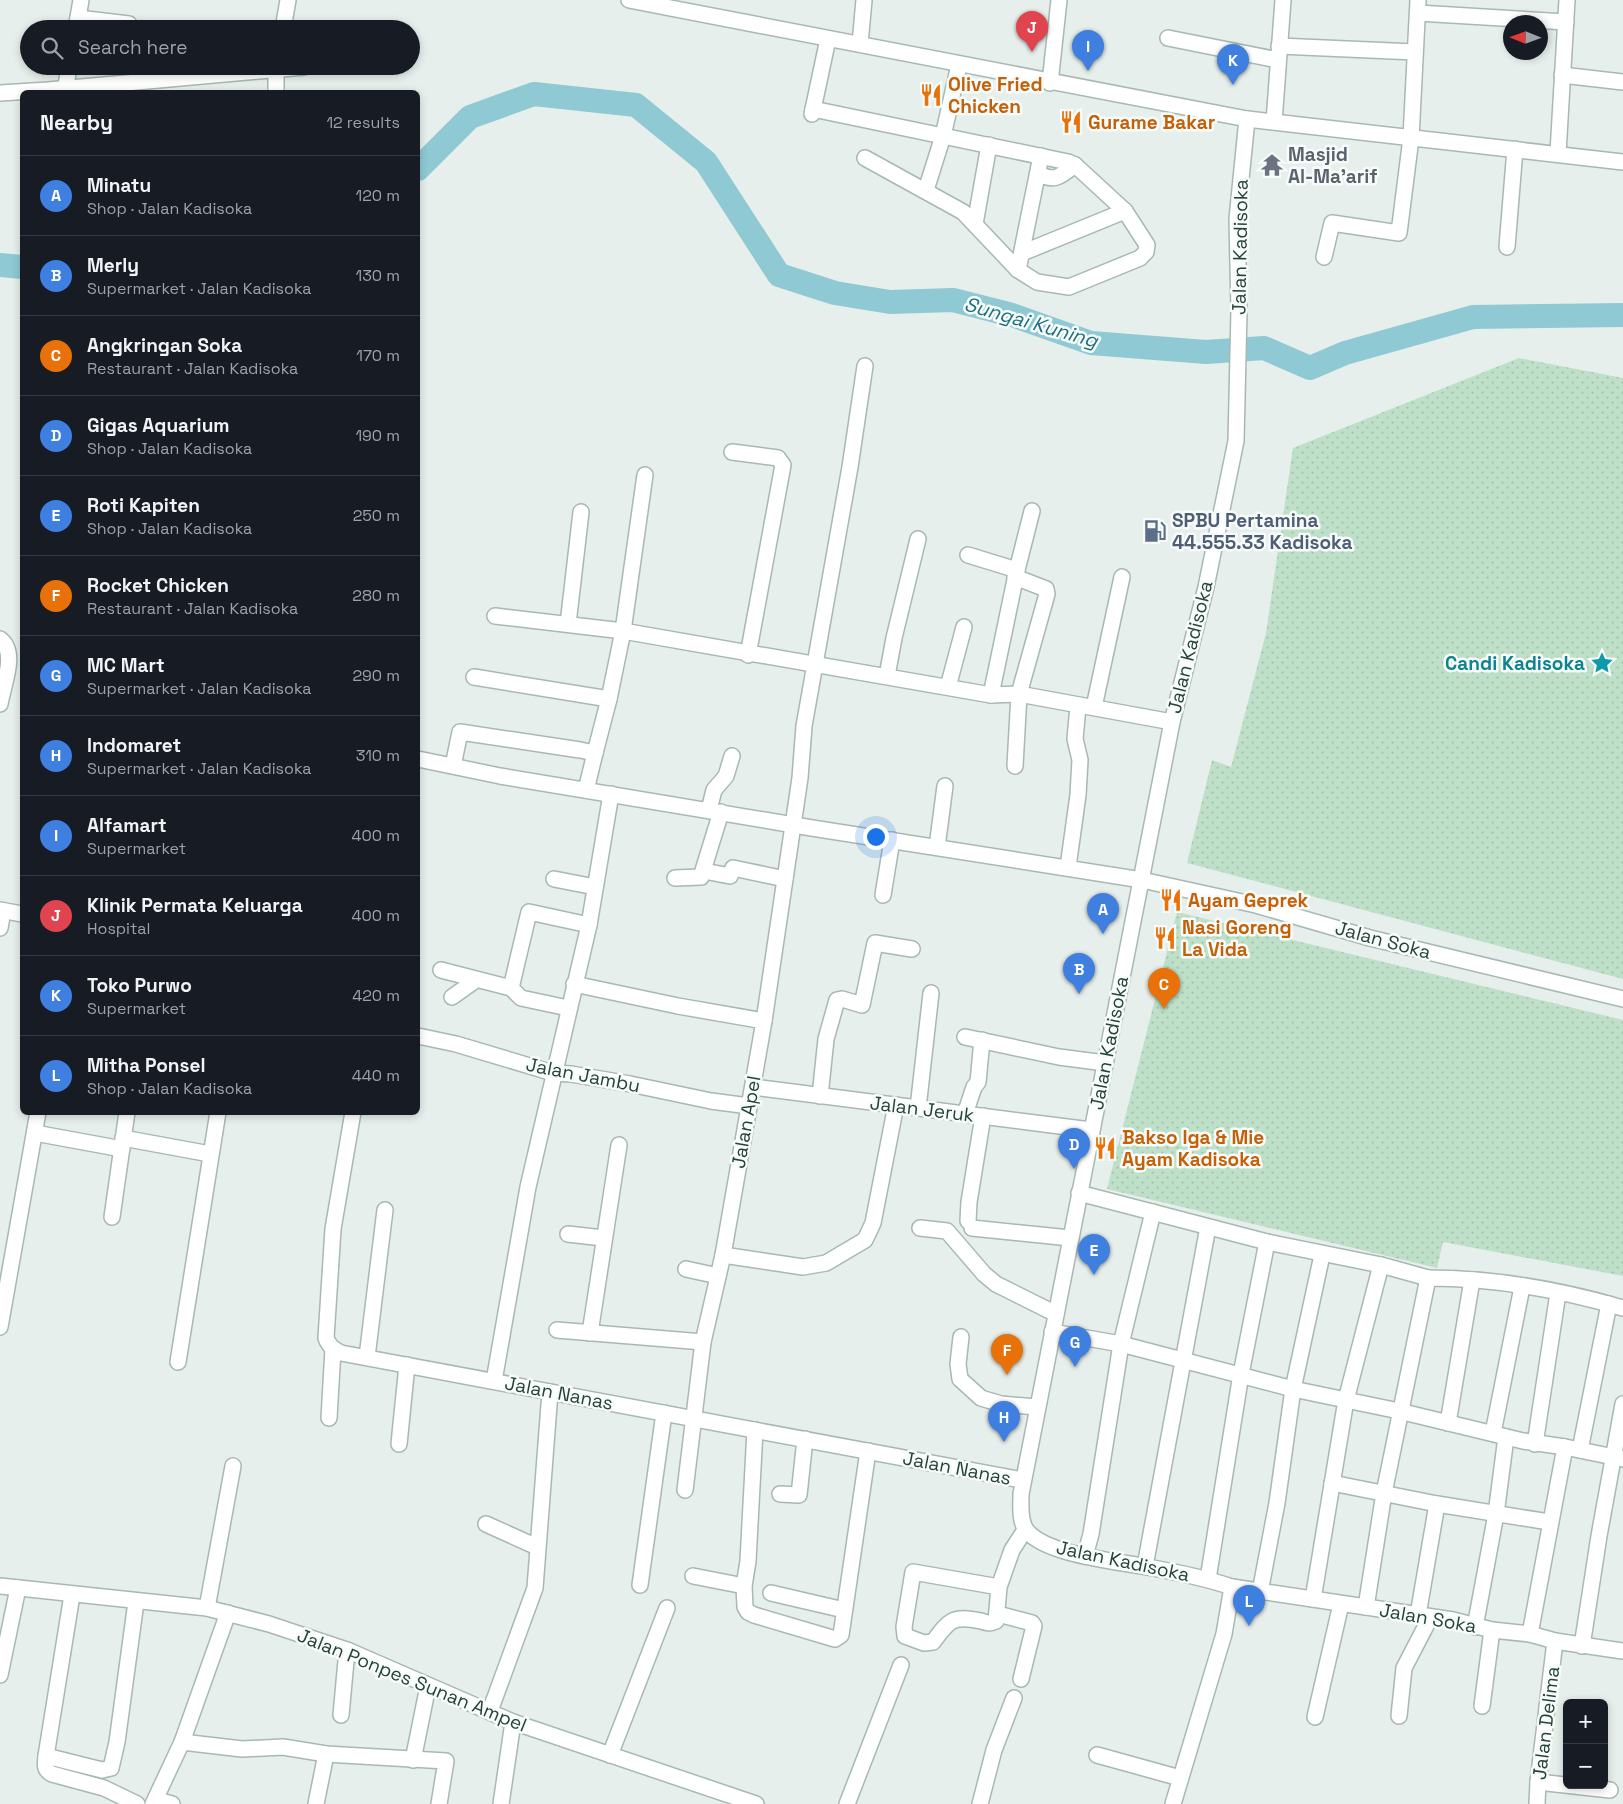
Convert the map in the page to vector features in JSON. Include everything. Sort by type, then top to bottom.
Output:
[{"type":"street","points":[[78,20],[81,0]]},
{"type":"street","points":[[285,20],[288,0]]},
{"type":"street","points":[[629,0],[669,4],[828,39],[1247,119],[1623,162]]},
{"type":"street","points":[[860,44],[864,0]]},
{"type":"street","points":[[1274,122],[1283,0]]},
{"type":"street","points":[[1558,154],[1567,0]]},
{"type":"street","points":[[1050,82],[1056,1]]},
{"type":"street","points":[[1324,257],[1332,223],[1399,233],[1411,138],[1418,6],[1566,22]]},
{"type":"street","points":[[1168,38],[1279,53],[1415,52]]},
{"type":"street","points":[[828,39],[812,112],[989,145],[1075,165],[1125,211],[1147,245],[1146,252],[1140,258],[1065,288],[1037,282],[1018,270],[963,212],[865,158]]},
{"type":"street","points":[[926,190],[943,136],[959,65]]},
{"type":"street","points":[[66,90],[68,75]]},
{"type":"street","points":[[75,90],[206,75]]},
{"type":"street","points":[[276,75],[276,90]]},
{"type":"street","points":[[1562,75],[1623,82]]},
{"type":"street","points":[[0,93],[20,92]]},
{"type":"street","name":"Jalan Kadisoka","points":[[1232,1587],[1208,1579],[1085,1556],[1047,1544],[1034,1538],[1025,1530],[1021,1516],[1022,1480],[1172,722],[1206,587],[1236,442],[1239,311],[1238,218],[1247,119]]},
{"type":"street","points":[[975,224],[989,145]]},
{"type":"street","points":[[1507,247],[1515,149]]},
{"type":"street","points":[[1018,270],[1041,156]]},
{"type":"street","points":[[1038,173],[1051,179],[1058,178],[1075,165]]},
{"type":"street","points":[[1022,253],[1125,211]]},
{"type":"street","name":"Jalan Apel","points":[[686,1490],[702,1342],[724,1255],[764,1021],[793,825],[804,726],[816,665],[865,366]]},
{"type":"street","points":[[732,452],[778,458],[783,464],[748,655]]},
{"type":"street","points":[[586,790],[609,699],[623,631],[645,475]]},
{"type":"street","points":[[568,624],[581,512]]},
{"type":"street","points":[[991,695],[1016,574],[1032,512]]},
{"type":"street","points":[[887,676],[894,638],[918,539]]},
{"type":"street","points":[[968,555],[1016,574],[1046,589],[1047,594],[1019,694],[1015,766]]},
{"type":"street","points":[[1094,707],[1122,577]]},
{"type":"street","points":[[494,616],[623,631],[748,655],[887,676],[991,695],[1019,694],[1172,722]]},
{"type":"street","points":[[948,687],[964,627]]},
{"type":"street","points":[[0,639],[8,647],[16,660],[1,688],[0,704]]},
{"type":"street","points":[[474,677],[609,699]]},
{"type":"street","points":[[1068,867],[1078,795],[1080,760],[1075,739],[1078,706]]},
{"type":"street","points":[[452,766],[460,732],[595,753]]},
{"type":"street","points":[[675,878],[700,877],[704,871],[715,811],[714,790],[726,776],[732,756]]},
{"type":"street","name":"Jalan Soka","points":[[420,759],[793,825],[1142,880],[1256,905],[1370,938],[1623,999]]},
{"type":"street","points":[[937,847],[945,786]]},
{"type":"street","points":[[494,1381],[528,1187],[568,1008],[589,925],[611,794]]},
{"type":"street","points":[[883,895],[892,840]]},
{"type":"street","points":[[704,871],[730,876],[733,868],[785,879]]},
{"type":"street","points":[[554,879],[595,887]]},
{"type":"street","points":[[0,928],[1,910],[20,914]]},
{"type":"street","points":[[511,988],[529,912],[589,925]]},
{"type":"street","points":[[820,1096],[826,1039],[837,1000],[842,999],[862,1005],[875,943],[912,949]]},
{"type":"street","points":[[441,970],[511,988],[521,998],[568,1008]]},
{"type":"street","points":[[452,997],[476,980]]},
{"type":"street","points":[[574,984],[678,1006],[764,1021]]},
{"type":"street","points":[[918,1108],[931,993]]},
{"type":"street","name":"Jalan Jambu","points":[[420,1036],[456,1044],[554,1073],[571,1074],[711,1101],[749,1106]]},
{"type":"street","points":[[965,1036],[1059,1057],[1105,1063]]},
{"type":"street","points":[[965,1114],[974,1087],[978,1082],[982,1040]]},
{"type":"street","name":"Jalan Jeruk","points":[[752,1088],[1091,1130]]},
{"type":"street","points":[[724,1255],[803,1266],[826,1263],[865,1240],[873,1223],[896,1105]]},
{"type":"street","points":[[0,1327],[38,1115]]},
{"type":"street","points":[[112,1217],[127,1115]]},
{"type":"street","points":[[178,1362],[204,1209],[210,1154],[217,1115]]},
{"type":"street","points":[[329,1418],[333,1349],[328,1345],[326,1338],[333,1229],[352,1115]]},
{"type":"street","points":[[983,1116],[969,1202],[970,1224],[1070,1238]]},
{"type":"street","points":[[35,1133],[210,1154]]},
{"type":"street","points":[[590,1333],[603,1238],[619,1145]]},
{"type":"street","points":[[1079,1193],[1267,1242],[1428,1278],[1472,1280],[1522,1287],[1616,1306],[1580,1450]]},
{"type":"street","points":[[366,1358],[385,1210]]},
{"type":"street","points":[[1085,1556],[1091,1534],[1121,1344],[1153,1212]]},
{"type":"street","points":[[1145,1566],[1208,1227]]},
{"type":"street","points":[[920,1228],[947,1231],[984,1274],[996,1284],[1056,1314]]},
{"type":"street","points":[[568,1234],[603,1238]]},
{"type":"street","points":[[1208,1579],[1241,1374],[1267,1242]]},
{"type":"street","points":[[1260,1592],[1277,1504],[1293,1389],[1322,1255]]},
{"type":"street","points":[[1313,1599],[1346,1400],[1381,1266]]},
{"type":"street","points":[[686,1269],[718,1276]]},
{"type":"street","points":[[1366,1607],[1399,1411],[1428,1278]]},
{"type":"street","points":[[1448,1423],[1472,1280]]},
{"type":"street","points":[[1475,1626],[1496,1514],[1500,1435],[1522,1287]]},
{"type":"street","points":[[1535,1444],[1558,1293]]},
{"type":"street","points":[[557,1330],[702,1342]]},
{"type":"street","points":[[1052,1332],[1121,1344],[1293,1389],[1399,1411],[1535,1444],[1564,1447],[1619,1458]]},
{"type":"street","points":[[961,1337],[958,1364],[960,1379],[981,1398],[1001,1404],[1037,1407]]},
{"type":"street","name":"Jalan Nanas","points":[[333,1349],[366,1358],[1022,1480]]},
{"type":"street","points":[[399,1444],[407,1365]]},
{"type":"street","points":[[490,1711],[535,1588],[550,1392]]},
{"type":"street","points":[[1582,1646],[1599,1536],[1619,1458],[1623,1404]]},
{"type":"street","points":[[640,1585],[664,1413]]},
{"type":"street","points":[[755,1430],[748,1561],[744,1586],[746,1607],[748,1612],[835,1639],[840,1636],[868,1451]]},
{"type":"street","points":[[780,1494],[799,1495],[805,1439]]},
{"type":"street","points":[[1530,1634],[1564,1447]]},
{"type":"street","points":[[208,1608],[233,1466]]},
{"type":"street","points":[[1332,1483],[1437,1504],[1549,1522]]},
{"type":"street","points":[[1399,1716],[1404,1668],[1424,1617],[1437,1504]]},
{"type":"street","points":[[486,1524],[537,1547]]},
{"type":"street","points":[[1000,1587],[913,1572],[904,1627],[905,1636],[924,1643],[932,1642],[953,1619],[964,1617],[991,1623],[997,1621],[1000,1587],[1012,1550],[1025,1530]]},
{"type":"street","points":[[693,1576],[744,1586]]},
{"type":"street","name":"Jalan Ponpes Sunan Ampel","points":[[0,1586],[136,1602],[208,1608],[269,1624],[347,1650],[513,1722],[610,1754],[718,1798],[756,1804]]},
{"type":"street","points":[[1173,1804],[1224,1634],[1232,1587]]},
{"type":"street","name":"Jalan Soka","points":[[1232,1587],[1366,1607],[1492,1630],[1530,1634],[1582,1646],[1623,1651]]},
{"type":"street","points":[[0,1675],[18,1588]]},
{"type":"street","points":[[771,1593],[844,1610]]},
{"type":"street","points":[[72,1595],[45,1766],[47,1772],[104,1788],[137,1804]]},
{"type":"street","points":[[46,1756],[102,1770],[111,1768],[117,1742],[136,1602]]},
{"type":"street","points":[[1315,1717],[1341,1604]]},
{"type":"street","points":[[610,1754],[667,1608]]},
{"type":"street","points":[[172,1804],[155,1802],[182,1742],[228,1613]]},
{"type":"street","points":[[998,1614],[1032,1623],[1034,1626],[1021,1679]]},
{"type":"street","points":[[1482,1706],[1492,1630]]},
{"type":"street","name":"Jalan Delima","points":[[1537,1804],[1555,1641]]},
{"type":"street","points":[[341,1715],[347,1650]]},
{"type":"street","points":[[847,1804],[901,1665]]},
{"type":"street","points":[[412,1760],[428,1686]]},
{"type":"street","points":[[980,1804],[994,1750],[1014,1698]]},
{"type":"street","points":[[501,1804],[513,1722]]},
{"type":"street","points":[[182,1742],[242,1748],[283,1748],[326,1754],[446,1761],[439,1804]]},
{"type":"street","points":[[316,1804],[326,1754]]},
{"type":"street","points":[[1097,1755],[1180,1778]]},
{"type":"street","points":[[1538,1782],[1610,1790]]},
{"type":"green space","points":[[1519,358],[1623,378],[1623,979],[1187,863],[1212,760],[1231,767],[1266,633],[1293,448]]},
{"type":"green space","points":[[1177,912],[1623,1020],[1623,1276],[1443,1242],[1437,1268],[1107,1189]]},
{"type":"waterway","name":"Sungai Kuning","points":[[420,167],[470,117],[534,94],[636,105],[706,162],[779,275],[835,293],[890,302],[953,300],[1012,315],[1091,343],[1206,352],[1264,348],[1310,368],[1345,353],[1473,317],[1623,315]]},
{"type":"waterway","name":"Sungai Kuning","points":[[0,265],[20,267]]},
{"type":"place","name":"Klinik Permata Keluarga","points":[[1032,52]]},
{"type":"place","name":"Alfamart","points":[[1088,71]]},
{"type":"place","name":"Toko Purwo","points":[[1233,85]]},
{"type":"place","name":"Olive Fried Chicken","points":[[931,95]]},
{"type":"place","name":"Gurame Bakar","points":[[1071,122]]},
{"type":"place","name":"Masjid Al-Ma'arif","points":[[1272,165]]},
{"type":"place","name":"SPBU Pertamina 44.555.33 Kadisoka","points":[[1155,531]]},
{"type":"place","name":"Candi Kadisoka","points":[[1602,663]]},
{"type":"place","name":"Ayam Geprek","points":[[1171,900]]},
{"type":"place","name":"Minatu","points":[[1103,934]]},
{"type":"place","name":"Nasi Goreng La Vida","points":[[1165,938]]},
{"type":"place","name":"Merly","points":[[1079,994]]},
{"type":"place","name":"Angkringan Soka","points":[[1164,1009]]},
{"type":"place","name":"Bakso Iga & Mie Ayam Kadisoka","points":[[1105,1148]]},
{"type":"place","name":"Gigas Aquarium","points":[[1074,1169]]},
{"type":"place","name":"Roti Kapiten","points":[[1094,1275]]},
{"type":"place","name":"MC Mart","points":[[1075,1367]]},
{"type":"place","name":"Rocket Chicken","points":[[1007,1375]]},
{"type":"place","name":"Indomaret","points":[[1004,1442]]},
{"type":"place","name":"Mitha Ponsel","points":[[1249,1626]]}]
